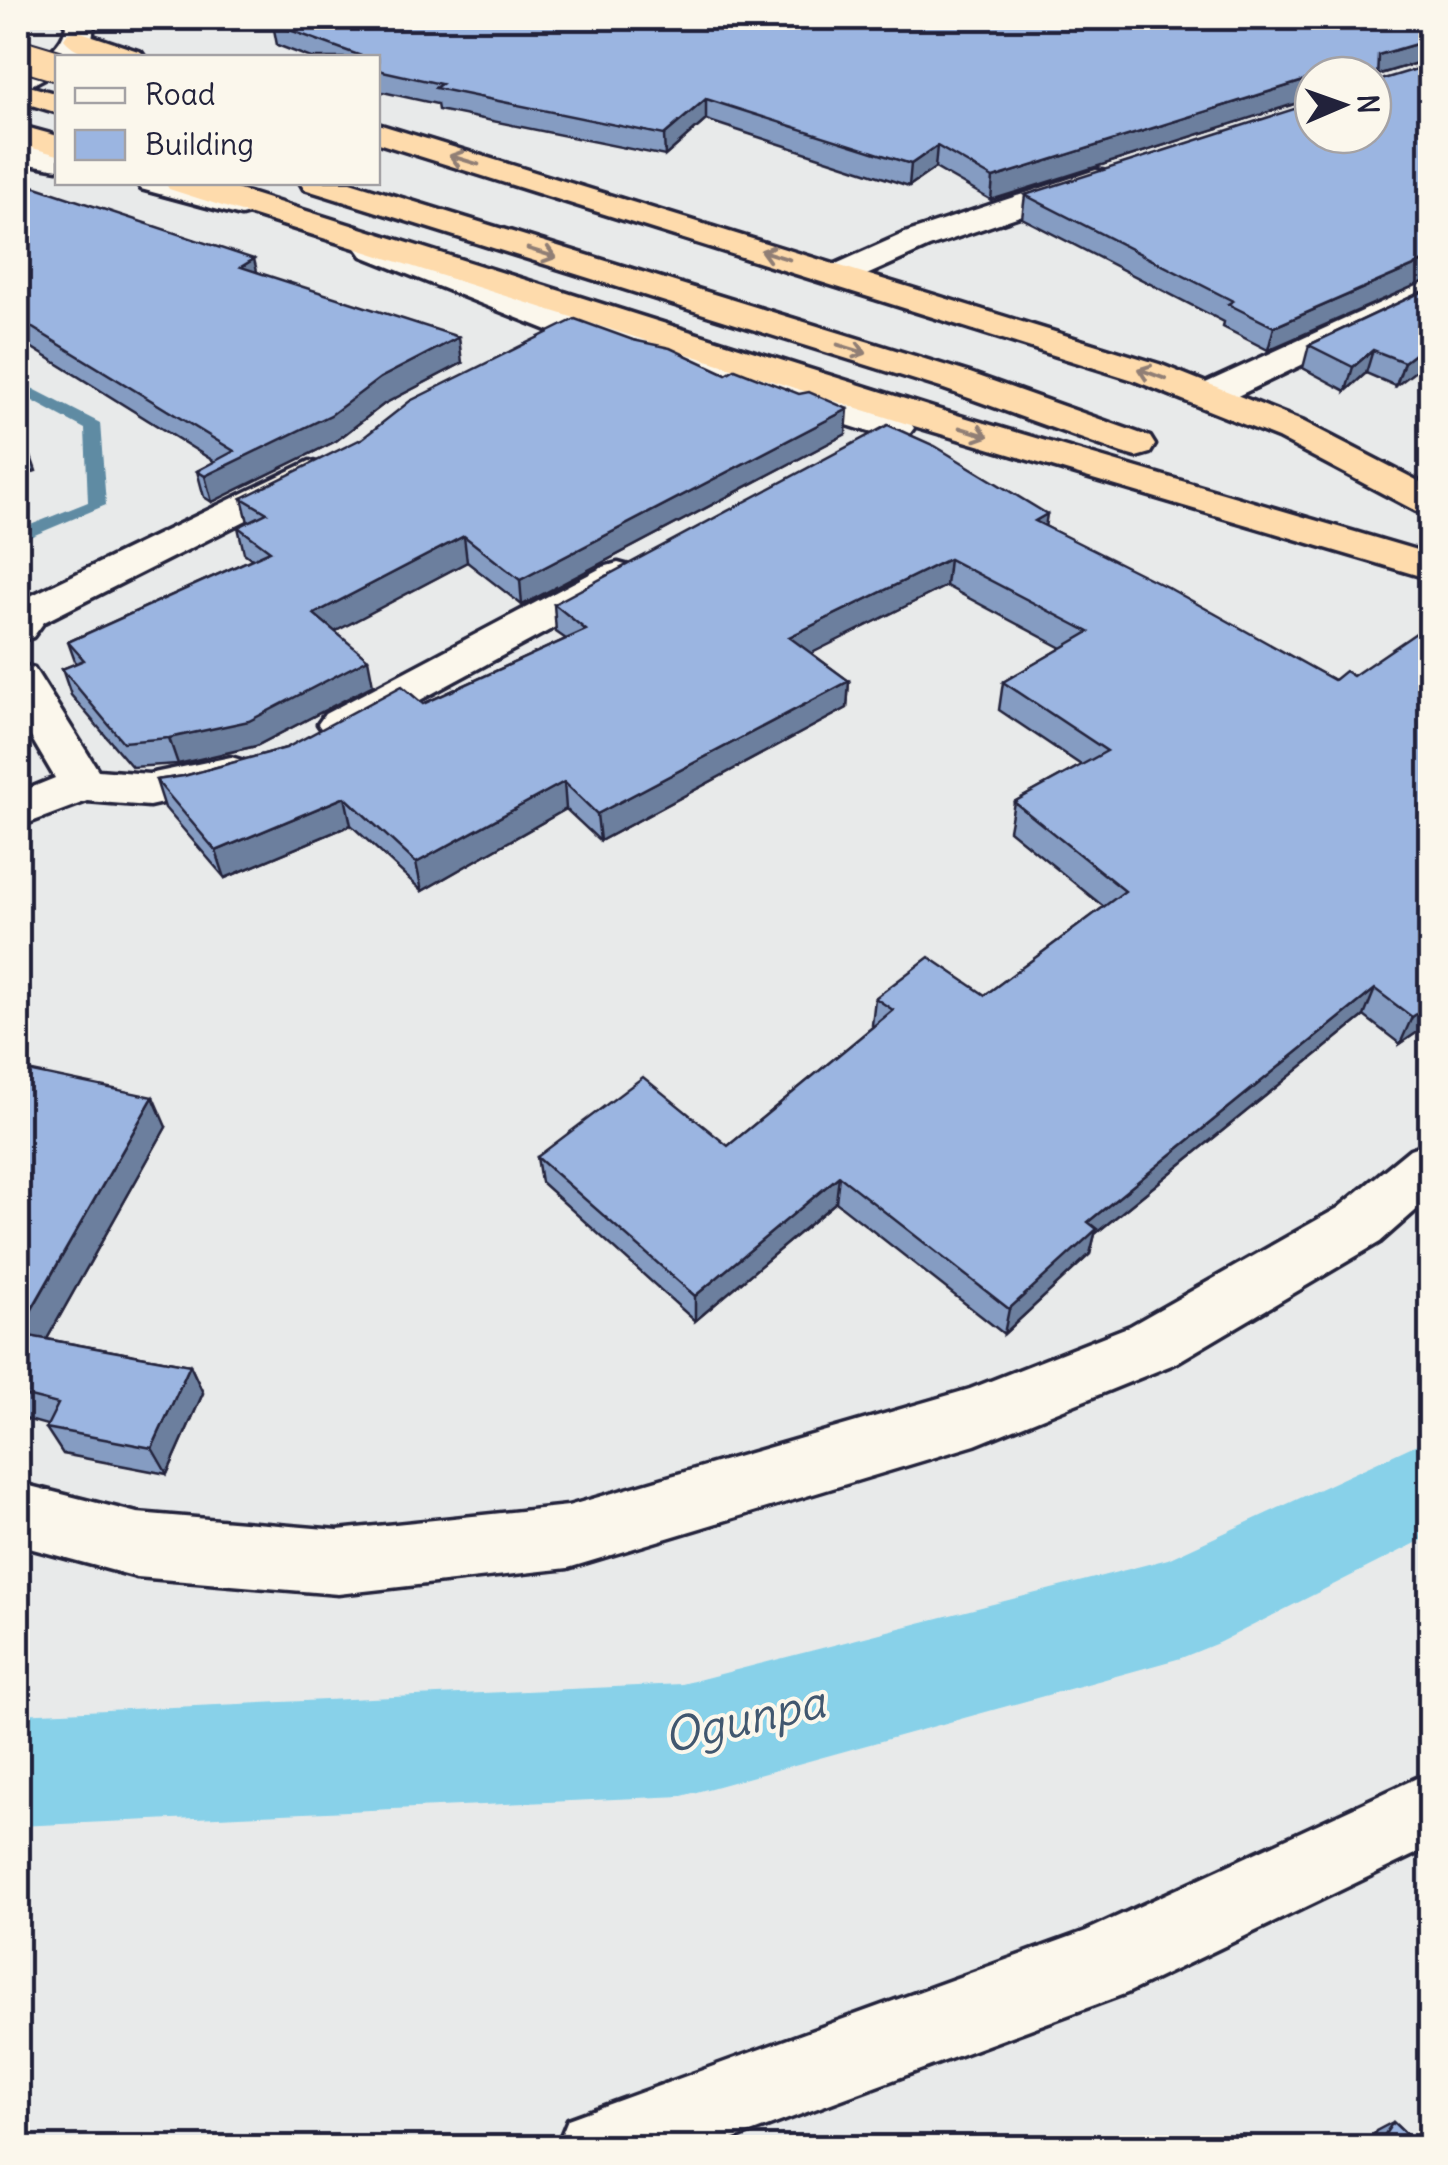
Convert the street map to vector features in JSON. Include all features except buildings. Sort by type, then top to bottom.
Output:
[{"type":"highway","points":[[18,54],[73,42],[120,55]]},
{"type":"highway","points":[[18,92],[55,103]]},
{"type":"highway","points":[[18,134],[55,145]]},
{"type":"highway","points":[[380,134],[1018,330],[1210,395],[1399,484],[1430,503]]},
{"type":"highway","points":[[380,161],[991,348],[1168,409],[1430,518]]},
{"type":"highway","points":[[190,185],[911,423],[1430,568]]},
{"type":"highway","points":[[325,185],[958,381],[1430,557]]},
{"type":"street","points":[[18,83],[55,55]]},
{"type":"street","points":[[18,153],[55,159]]},
{"type":"street","points":[[839,275],[917,240],[1122,171]]},
{"type":"street","points":[[164,185],[318,225],[568,325],[911,423]]},
{"type":"street","points":[[1210,395],[1430,290]]},
{"type":"street","points":[[534,343],[568,325]]},
{"type":"street","points":[[843,456],[911,423]]},
{"type":"street","points":[[18,628],[29,613],[352,452]]},
{"type":"street","points":[[18,811],[83,785],[149,790],[192,784],[291,751],[653,557]]},
{"type":"street","points":[[18,678],[83,785]]},
{"type":"street","points":[[18,1514],[137,1545],[338,1562],[568,1537],[974,1416],[1152,1345],[1359,1226],[1430,1165]]},
{"type":"street","points":[[597,2148],[1099,1965],[1430,1809]]},
{"type":"waterway","points":[[18,386],[94,427],[97,505],[18,536]]},
{"type":"waterway","name":"Ogunpa","points":[[18,1770],[682,1740],[1181,1607],[1430,1485]]}]
